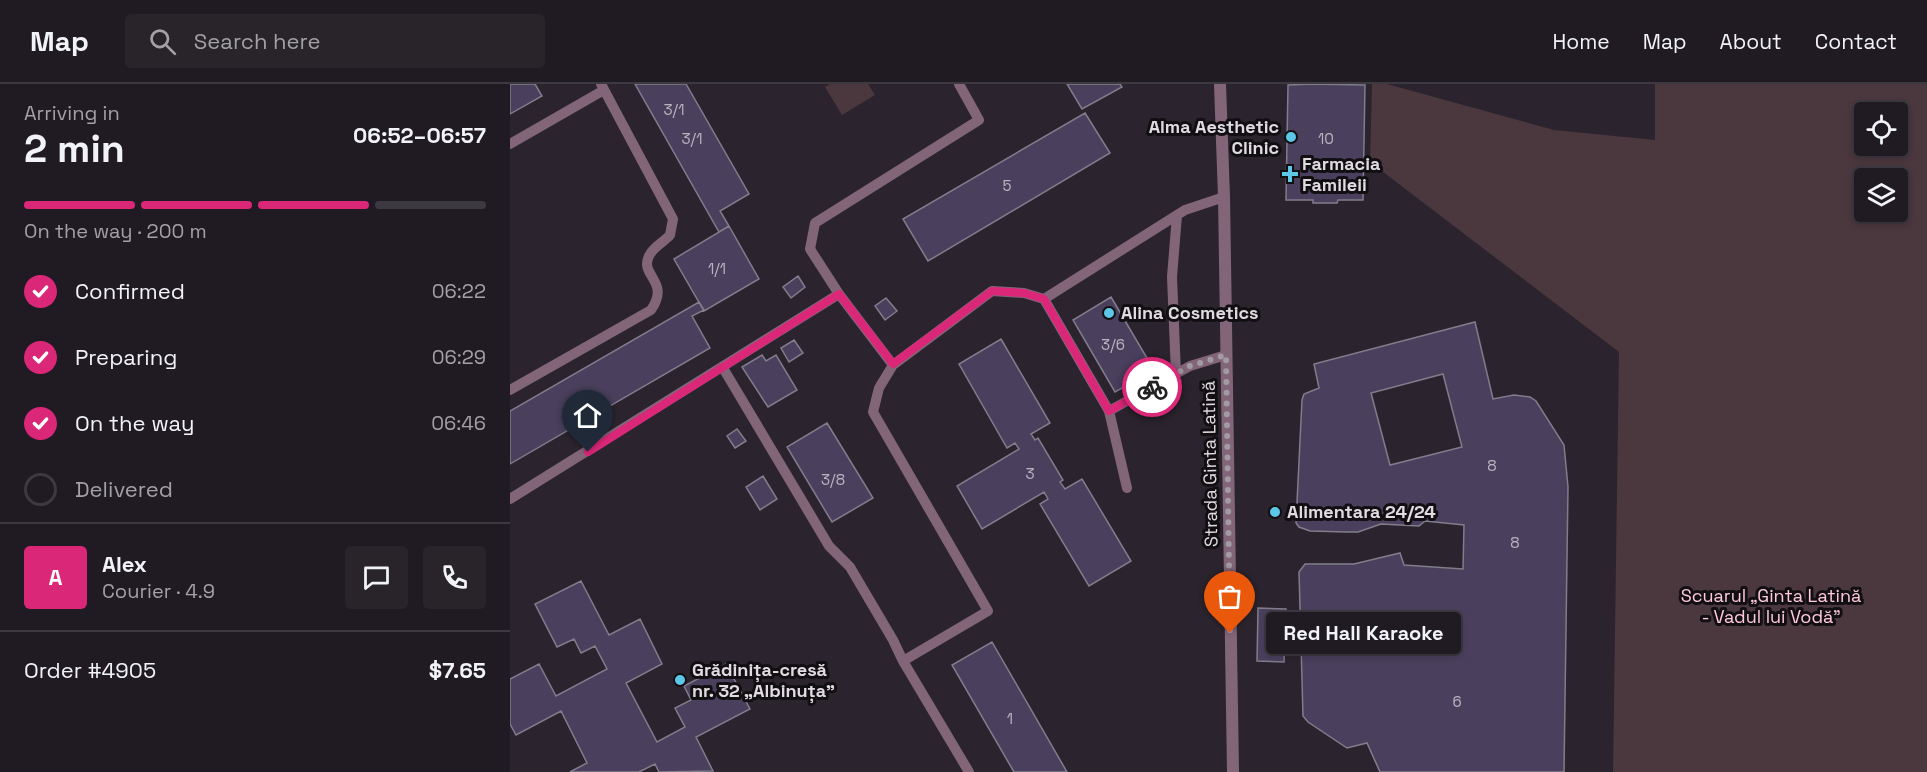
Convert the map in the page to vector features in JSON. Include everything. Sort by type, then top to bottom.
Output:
[{"type":"street","name":"Strada Ginta Latină","points":[[1220,84],[1224,197],[1233,772]]},
{"type":"lane","points":[[893,364],[839,294],[810,249],[815,223],[979,120],[959,84]]},
{"type":"lane","points":[[510,144],[602,87],[673,219],[670,235],[654,248],[647,263],[647,269],[655,280],[658,290],[657,301],[651,310],[510,390]]},
{"type":"lane","points":[[1044,299],[1185,210],[1224,197]]},
{"type":"lane","points":[[1176,374],[1172,278],[1177,215]]},
{"type":"lane","points":[[903,661],[988,611],[873,412],[879,388],[893,364],[992,291],[1024,293],[1044,299],[1109,411],[1127,488]]},
{"type":"lane","points":[[510,499],[839,294]]},
{"type":"lane","points":[[1109,411],[1190,366],[1226,355]]},
{"type":"lane","points":[[723,368],[829,546],[850,567],[969,772]]},
{"type":"green space","points":[[830,84],[868,84],[875,95],[842,115],[825,87]]},
{"type":"green space","name":"Scuarul „Ginta Latină - Vadul lui Vodă”","points":[[1372,84],[1387,84],[1554,130],[1655,140],[1655,84],[1927,84],[1927,772],[1613,772],[1619,352],[1370,162]]},
{"type":"building","points":[[510,84],[535,84],[542,96],[510,114]]},
{"type":"building","points":[[635,84],[686,84],[749,194],[720,211],[729,226],[719,232]]},
{"type":"building","points":[[1067,84],[1120,84],[1122,87],[1082,109]]},
{"type":"building","points":[[1288,85],[1365,85],[1363,200],[1313,203],[1313,200],[1286,200]]},
{"type":"building","points":[[1085,113],[1110,153],[928,261],[903,219]]},
{"type":"building","points":[[729,226],[759,279],[704,311],[674,259]]},
{"type":"building","points":[[798,276],[805,287],[791,298],[783,287]]},
{"type":"building","points":[[1111,297],[1154,370],[1115,392],[1073,320]]},
{"type":"building","points":[[886,298],[897,311],[885,320],[875,306]]},
{"type":"building","points":[[699,302],[704,310],[692,316],[710,348],[510,464],[510,411]]},
{"type":"building","points":[[1475,322],[1493,399],[1514,395],[1530,397],[1536,401],[1564,445],[1568,487],[1564,772],[1380,772],[1367,743],[1347,748],[1308,722],[1303,716],[1299,572],[1305,564],[1354,564],[1400,553],[1404,565],[1463,569],[1464,525],[1425,521],[1419,526],[1381,524],[1358,532],[1347,532],[1310,531],[1299,527],[1296,523],[1302,400],[1304,394],[1319,388],[1314,364]],"holes":[[[1443,374],[1462,447],[1390,465],[1371,393]]]},
{"type":"building","points":[[1001,339],[1050,423],[1031,434],[1035,440],[1038,438],[1063,480],[1060,482],[1065,489],[1082,479],[1131,561],[1089,586],[1040,504],[1048,499],[1044,492],[982,529],[957,486],[1019,449],[1015,443],[1007,448],[959,364]]},
{"type":"building","points":[[794,340],[803,353],[789,362],[781,348]]},
{"type":"building","points":[[762,355],[766,361],[776,355],[797,390],[768,407],[742,367]]},
{"type":"building","points":[[827,423],[873,498],[832,522],[787,447]]},
{"type":"building","points":[[737,429],[746,441],[735,448],[727,436]]},
{"type":"building","points":[[763,476],[777,499],[760,510],[746,487]]},
{"type":"building","points":[[581,581],[609,635],[640,619],[662,664],[626,683],[657,742],[685,727],[675,708],[691,700],[684,686],[726,664],[750,709],[696,737],[713,771],[659,772],[655,764],[639,772],[570,772],[587,763],[561,711],[516,735],[510,724],[510,679],[539,664],[556,696],[607,669],[595,646],[581,653],[574,639],[557,647],[535,604]]},
{"type":"building","points":[[1258,608],[1286,609],[1284,662],[1257,661]]},
{"type":"building","points":[[992,642],[1067,772],[1014,772],[952,665]]},
{"type":"way so far","points":[[1152,387],[1190,366],[1226,355],[1230,633]]},
{"type":"place","name":"Alma Aesthetic Clinic","points":[[1291,137]]},
{"type":"place","name":"Farmacia Famileii","points":[[1290,174]]},
{"type":"place","name":"Alina Cosmetics","points":[[1109,313]]},
{"type":"place","name":"Alimentara 24/24","points":[[1275,512]]},
{"type":"place","name":"Red Hall Karaoke","points":[[1230,633]]},
{"type":"place","name":"Grădinița-cresă nr. 32 „Albinuța”","points":[[680,680]]},
{"type":"route","points":[[588,452],[839,294],[893,364],[992,291],[1024,293],[1044,299],[1109,411],[1152,387]]}]
